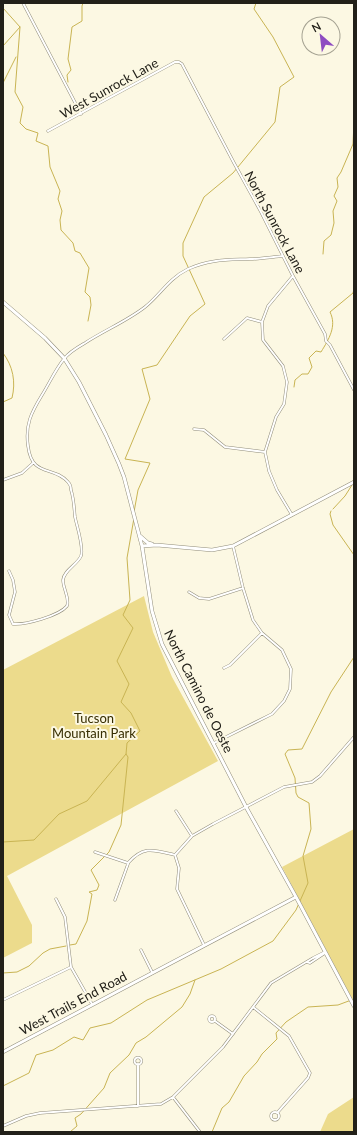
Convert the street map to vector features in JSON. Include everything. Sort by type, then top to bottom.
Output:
[{"type":"street","points":[[23,3],[81,114]]},
{"type":"street","name":"West Sunrock Lane","points":[[48,131],[174,62],[179,62]]},
{"type":"street","name":"North Sunrock Lane","points":[[179,62],[184,68],[325,334],[326,341],[330,345],[354,390]]},
{"type":"street","points":[[9,571],[14,586],[15,598],[9,615],[13,624],[38,620],[65,609],[68,603],[64,587],[64,578],[78,560],[82,550],[72,491],[66,480],[51,472],[43,470],[33,463],[29,455],[27,432],[29,421],[34,409],[64,358],[97,336],[128,319],[146,306],[166,284],[188,269],[222,259],[251,259],[283,256]]},
{"type":"street","points":[[292,515],[277,490],[269,472],[265,452],[276,417],[284,404],[288,382],[283,366],[264,340],[262,322],[268,306],[293,276]]},
{"type":"street","name":"North Camino de Oeste","points":[[3,302],[45,338],[64,358],[89,401],[119,464],[142,546],[152,611],[162,644],[246,806],[354,1006]]},
{"type":"street","points":[[224,339],[247,318],[262,322]]},
{"type":"street","points":[[194,429],[204,430],[225,447],[265,452]]},
{"type":"street","points":[[3,480],[22,473],[33,463]]},
{"type":"street","points":[[142,546],[154,545],[212,550],[233,546],[354,482]]},
{"type":"street","points":[[139,534],[148,543],[154,545]]},
{"type":"street","points":[[214,743],[272,714],[284,701],[290,689],[291,669],[282,650],[262,633],[253,620],[243,588],[233,546]]},
{"type":"street","points":[[189,592],[199,598],[209,599],[243,588]]},
{"type":"street","points":[[224,668],[230,665],[262,633]]},
{"type":"street","points":[[175,855],[192,836],[246,806],[284,787],[312,782],[320,776],[354,737]]},
{"type":"street","points":[[176,811],[192,836]]},
{"type":"street","points":[[115,900],[128,864],[136,855],[143,851],[152,850],[175,855]]},
{"type":"street","points":[[95,852],[128,864]]},
{"type":"street","points":[[175,855],[179,868],[177,889],[204,945]]},
{"type":"street","name":"West Trails End Road","points":[[3,1052],[296,897]]},
{"type":"street","points":[[56,899],[65,917],[71,967],[92,1004]]},
{"type":"street","points":[[141,950],[152,972]]},
{"type":"street","points":[[3,1126],[26,1116],[40,1113],[161,1104],[173,1097],[223,1047],[271,983],[319,954],[326,952]]},
{"type":"street","points":[[3,1000],[71,967]]},
{"type":"street","points":[[253,1007],[288,1036],[310,1074]]},
{"type":"street","points":[[215,1021],[233,1034]]},
{"type":"street","points":[[138,1064],[138,1106]]},
{"type":"street","points":[[277,1113],[279,1117],[278,1119],[272,1120],[272,1113],[277,1113],[310,1074],[313,1074]]},
{"type":"street","points":[[173,1097],[200,1132]]},
{"type":"green space","name":"Tucson Mountain Park","points":[[144,596],[153,632],[172,677],[218,761],[7,876],[32,925],[32,943],[3,958],[3,670]]},
{"type":"green space","points":[[354,829],[354,1002],[282,867]]},
{"type":"green space","points":[[354,1097],[354,1132],[320,1132],[328,1114]]},
{"type":"waterway","points":[[68,82],[67,75],[71,70],[68,59],[72,27],[82,21],[83,3]]},
{"type":"waterway","points":[[134,512],[138,490],[150,463],[125,459],[150,399],[142,369],[157,365],[190,316],[205,304],[183,256],[183,243],[204,197],[233,173],[275,122],[280,87],[294,77],[273,37],[254,9],[256,3]]},
{"type":"waterway","points":[[3,8],[20,27],[15,92],[23,107],[20,123],[26,129],[38,133],[36,141],[48,146],[50,167],[60,191],[58,199],[62,211],[60,220],[61,230],[73,243],[75,251],[80,253],[89,268],[85,292],[90,297],[91,305],[88,321]]},
{"type":"waterway","points":[[3,46],[20,27]]},
{"type":"waterway","points":[[3,83],[16,57]]},
{"type":"waterway","points":[[323,254],[324,241],[331,235],[334,223],[333,211],[337,201],[334,196],[338,187],[337,178],[353,144],[354,122]]},
{"type":"waterway","points":[[294,387],[295,380],[302,374],[308,374],[312,367],[309,358],[316,351],[321,352],[329,337],[333,322],[330,312],[353,293],[354,289]]},
{"type":"waterway","points":[[3,353],[9,363],[14,380],[12,398],[3,402]]},
{"type":"waterway","points":[[353,482],[354,478]]},
{"type":"waterway","points":[[333,509],[345,496],[352,485]]},
{"type":"waterway","points":[[331,511],[330,514],[333,525],[354,555]]},
{"type":"waterway","points":[[70,945],[76,944],[87,921],[92,894],[89,892],[97,890],[99,885],[91,870],[109,852],[121,825],[128,757],[126,754],[127,743],[140,731],[131,713],[121,702],[129,684],[117,661],[133,628],[123,615],[130,600],[127,558],[134,518]]},
{"type":"waterway","points":[[3,1086],[29,1073],[36,1055],[53,1050],[74,1037],[83,1040],[90,1028],[111,1023],[147,1000],[221,969],[273,941],[296,910],[308,883],[303,856],[311,829],[309,803],[298,797],[296,793],[295,778],[285,754],[288,750],[302,749],[331,692],[354,657]]},
{"type":"waterway","points":[[3,842],[34,840],[59,814],[87,801],[126,754]]},
{"type":"waterway","points":[[3,973],[17,972],[29,966],[43,953],[50,949],[66,946]]},
{"type":"waterway","points":[[70,1132],[77,1126],[75,1118],[81,1114],[104,1088],[110,1073],[129,1055],[136,1043],[146,1037],[182,1007],[190,994],[195,980]]},
{"type":"waterway","points":[[212,1132],[222,1108],[229,1102],[244,1076],[262,1054],[277,1039],[276,1033],[286,1022],[308,1007],[338,1005],[354,999]]}]
